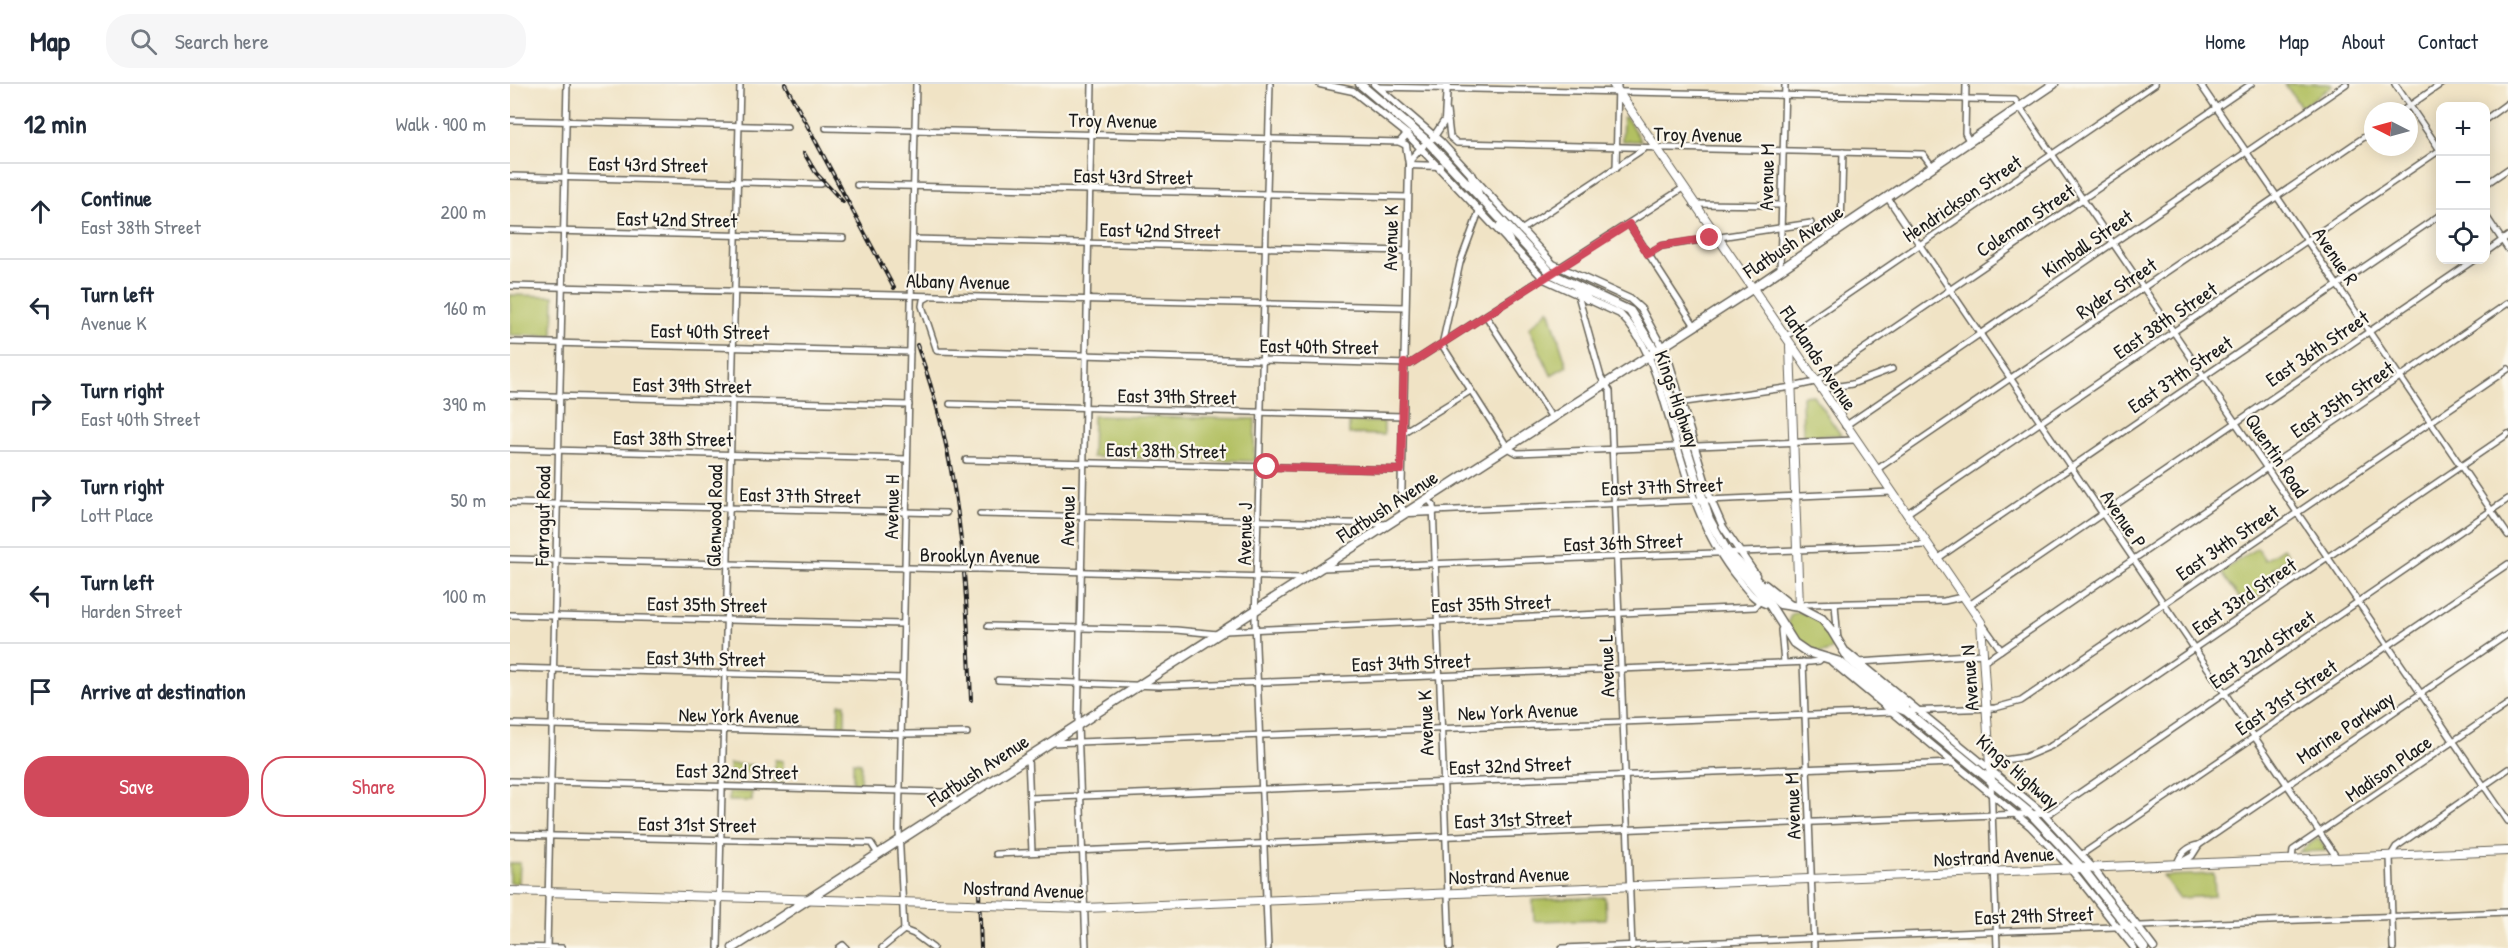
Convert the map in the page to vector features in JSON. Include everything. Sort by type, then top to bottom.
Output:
[{"type":"main road","name":"Kings Highway","points":[[1360,84],[1428,142],[1497,217],[1556,271],[1575,284],[1630,311],[1656,351],[1709,519],[1740,574],[1770,605],[1794,643],[1802,649],[1846,666],[1895,706],[1906,711]]},
{"type":"main road","name":"Flatbush Avenue","points":[[733,948],[1752,289],[2054,84]]},
{"type":"main road","name":"Flatlands Avenue","points":[[1616,86],[1693,204],[1981,622]]},
{"type":"main road","points":[[1472,176],[1479,197]]},
{"type":"main road","points":[[1497,217],[1509,242]]},
{"type":"main road","points":[[1587,299],[1575,284],[1589,281]]},
{"type":"main road","points":[[1784,626],[1788,614],[1799,607],[1799,550],[1790,345]]},
{"type":"main road","points":[[1407,513],[1433,511]]},
{"type":"main road","name":"Kings Highway","points":[[1728,553],[1774,599],[1784,606],[1799,607],[1822,619],[1849,659],[1906,711],[2030,813],[2133,926],[2144,948]]},
{"type":"main road","name":"Avenue N","points":[[1981,622],[1991,781]]},
{"type":"main road","points":[[1823,657],[1830,653],[1838,641]]},
{"type":"main road","name":"Nostrand Avenue","points":[[510,891],[808,898],[1085,908],[2508,851]]},
{"type":"street","name":"Farragut Road","points":[[547,948],[567,84]]},
{"type":"street","name":"Glenwood Road","points":[[718,948],[740,84]]},
{"type":"street","name":"Avenue H","points":[[904,930],[900,790],[916,84]]},
{"type":"street","name":"Avenue I","points":[[1086,948],[1078,743],[1078,682],[1092,84]]},
{"type":"street","name":"Avenue J","points":[[1268,948],[1256,610],[1270,84]]},
{"type":"street","name":"Kings Highway","points":[[1320,84],[1353,91],[1407,134],[1428,142],[1440,166],[1544,279],[1620,314],[1656,351]]},
{"type":"street","name":"Avenue M","points":[[1780,270],[1785,84]]},
{"type":"street","points":[[1966,84],[1965,133],[1969,141]]},
{"type":"street","name":"Hendrickson Street","points":[[1785,337],[2155,84]]},
{"type":"street","name":"Avenue R","points":[[2200,84],[2508,535]]},
{"type":"street","name":"Coleman Street","points":[[1815,382],[2251,84]]},
{"type":"street","name":"Kimball Street","points":[[1845,426],[2346,84]]},
{"type":"street","points":[[2395,84],[2408,102]]},
{"type":"street","points":[[2414,102],[2441,84]]},
{"type":"street","points":[[1409,165],[1411,159],[1445,120],[1447,85]]},
{"type":"street","points":[[1376,86],[1616,86],[1784,95],[2015,100],[2020,107]]},
{"type":"street","name":"Kings Highway","points":[[1376,86],[1428,142],[1472,176],[1556,271],[1589,281],[1630,299],[1641,309],[1656,351]]},
{"type":"street","points":[[1616,86],[1616,168]]},
{"type":"street","points":[[2490,116],[2508,104]]},
{"type":"street","name":"Troy Avenue","points":[[1446,106],[1450,137],[1457,143],[1923,154],[1932,166]]},
{"type":"street","name":"Quentin Road","points":[[2020,107],[2508,820]]},
{"type":"street","points":[[2418,117],[2436,144]]},
{"type":"street","points":[[510,120],[787,127]]},
{"type":"street","name":"Troy Avenue","points":[[826,128],[1400,142]]},
{"type":"street","points":[[1407,134],[1400,142],[1406,145],[1409,165]]},
{"type":"street","name":"Ryder Street","points":[[1876,470],[2364,137]]},
{"type":"street","points":[[1521,230],[1646,148]]},
{"type":"street","points":[[1841,228],[1843,152]]},
{"type":"street","name":"East 38th Street","points":[[1906,514],[2436,153]]},
{"type":"street","points":[[1409,165],[1440,166]]},
{"type":"street","name":"Avenue K","points":[[1407,513],[1401,506],[1401,470],[1409,165]]},
{"type":"street","points":[[2490,181],[2508,168]]},
{"type":"street","name":"East 43rd Street","points":[[510,176],[821,184]]},
{"type":"street","name":"East 43rd Street","points":[[857,184],[1408,197]]},
{"type":"street","name":"East 40th Street","points":[[926,320],[937,351],[1410,364],[1683,188]]},
{"type":"street","name":"Avenue P","points":[[1887,197],[2337,858]]},
{"type":"street","points":[[1693,204],[1782,206]]},
{"type":"street","points":[[1480,209],[1463,254],[1442,345],[1508,448],[1517,453],[1855,440]]},
{"type":"street","name":"East 37th Street","points":[[1937,559],[2436,218]]},
{"type":"street","points":[[2490,221],[2505,238],[2508,249]]},
{"type":"street","points":[[1648,254],[1661,246],[1811,223]]},
{"type":"street","points":[[1629,224],[1695,326]]},
{"type":"street","name":"East 42nd Street","points":[[510,230],[843,238]]},
{"type":"street","points":[[2490,249],[2505,238]]},
{"type":"street","name":"East 42nd Street","points":[[913,239],[1407,251]]},
{"type":"street","name":"East 36th Street","points":[[1969,604],[2468,264]]},
{"type":"street","name":"Albany Avenue","points":[[510,286],[1405,307]]},
{"type":"street","name":"Avenue L","points":[[1578,295],[1601,377],[1610,391],[1632,947]]},
{"type":"street","points":[[912,317],[926,320],[922,303],[931,296]]},
{"type":"street","name":"East 35th Street","points":[[1984,658],[2001,650],[2508,303]]},
{"type":"street","points":[[1486,316],[1552,418]]},
{"type":"street","name":"East 40th Street","points":[[510,342],[910,352]]},
{"type":"street","points":[[1820,389],[1852,384],[1892,369]]},
{"type":"street","name":"East 34th Street","points":[[1988,708],[2005,707],[2021,701],[2508,369]]},
{"type":"street","points":[[1674,404],[1815,382]]},
{"type":"street","points":[[1402,433],[1470,391]]},
{"type":"street","name":"East 39th Street","points":[[510,395],[909,405]]},
{"type":"street","name":"East 39th Street","points":[[950,404],[1403,416]]},
{"type":"street","name":"East 33rd Street","points":[[1990,765],[2025,757],[2047,748],[2508,434]]},
{"type":"street","name":"East 38th Street","points":[[510,449],[907,459]]},
{"type":"street","name":"East 38th Street","points":[[966,460],[1401,470]]},
{"type":"street","name":"East 37th Street","points":[[1433,511],[1891,492]]},
{"type":"street","name":"Avenue K","points":[[1428,499],[1433,505],[1450,948]]},
{"type":"street","name":"East 32nd Street","points":[[2030,813],[2049,813],[2508,499]]},
{"type":"street","name":"Kings Highway","points":[[1703,500],[1738,552],[1764,583],[1787,602],[1799,607]]},
{"type":"street","name":"Kings Highway","points":[[1703,500],[1701,518],[1718,553],[1759,602]]},
{"type":"street","name":"East 37th Street","points":[[510,503],[946,513]]},
{"type":"street","points":[[980,514],[1389,524]]},
{"type":"street","name":"East 36th Street","points":[[1320,568],[1927,545]]},
{"type":"street","name":"Brooklyn Avenue","points":[[510,559],[1305,578]]},
{"type":"street","name":"East 31st Street","points":[[2081,855],[2508,564]]},
{"type":"street","points":[[1799,607],[1808,604],[1944,601],[1962,597]]},
{"type":"street","points":[[1759,602],[1770,605]]},
{"type":"street","name":"East 35th Street","points":[[988,626],[1221,633],[1256,629],[1437,620],[1755,607],[1759,602]]},
{"type":"street","points":[[1834,604],[1840,634],[1838,641]]},
{"type":"street","name":"East 35th Street","points":[[510,615],[903,624]]},
{"type":"street","name":"Flatlands Avenue","points":[[1981,622],[2001,650]]},
{"type":"street","points":[[1784,626],[1781,630],[1784,662]]},
{"type":"street","name":"Marine Parkway","points":[[2177,864],[2180,856],[2193,846],[2199,845],[2508,634]]},
{"type":"street","name":"Kings Highway","points":[[1838,641],[1859,662],[1990,765],[2043,813],[2094,869],[2133,926],[2154,948]]},
{"type":"street","name":"Kings Highway","points":[[1823,657],[1894,712],[2017,814],[2072,870],[2134,948]]},
{"type":"street","name":"East 34th Street","points":[[998,680],[1160,686],[1803,662],[1819,661],[1823,657]]},
{"type":"street","points":[[1859,662],[1984,658]]},
{"type":"street","name":"Avenue M","points":[[1803,662],[1814,948]]},
{"type":"street","name":"East 34th Street","points":[[510,668],[902,678]]},
{"type":"street","name":"Madison Place","points":[[2292,860],[2293,850],[2508,704]]},
{"type":"street","name":"New York Avenue","points":[[1049,744],[1988,708]]},
{"type":"street","name":"New York Avenue","points":[[510,724],[901,734],[967,732]]},
{"type":"street","points":[[1029,757],[1032,852]]},
{"type":"street","name":"East 32nd Street","points":[[1030,798],[1955,764]]},
{"type":"street","points":[[2393,948],[2390,857],[2396,847],[2508,770]]},
{"type":"street","name":"East 32nd Street","points":[[510,781],[950,792],[957,803]]},
{"type":"street","name":"Avenue N","points":[[1991,781],[1997,948]]},
{"type":"street","name":"East 31st Street","points":[[996,854],[2030,813]]},
{"type":"street","name":"East 31st Street","points":[[510,835],[871,843],[878,854]]},
{"type":"street","name":"East 29th Street","points":[[1562,948],[2508,912]]},
{"type":"street","points":[[882,948],[904,930],[919,937],[933,948]]},
{"type":"street","points":[[510,947],[562,948]]},
{"type":"green space","points":[[2285,84],[2331,84],[2332,86],[2301,107]]},
{"type":"green space","points":[[1626,117],[1641,141],[1622,141],[1623,118]]},
{"type":"green space","points":[[510,295],[554,296],[553,336],[510,335]]},
{"type":"green space","points":[[1549,309],[1567,366],[1551,375],[1529,328]]},
{"type":"green space","points":[[1813,395],[1841,435],[1803,436],[1802,396]]},
{"type":"green space","points":[[1093,416],[1255,419],[1254,461],[1092,457]]},
{"type":"green space","points":[[1349,422],[1384,422],[1384,435],[1349,434]]},
{"type":"green space","points":[[2257,548],[2265,560],[2283,548],[2289,556],[2272,570],[2280,581],[2245,606],[2221,572]]},
{"type":"green space","points":[[1800,612],[1824,626],[1831,637],[1831,650],[1817,652],[1811,650],[1794,635],[1788,622],[1791,614]]},
{"type":"green space","points":[[839,704],[845,704],[845,726],[838,726]]},
{"type":"green space","points":[[775,760],[783,761],[782,783],[774,783]]},
{"type":"green space","points":[[853,762],[861,763],[860,785],[853,785]]},
{"type":"green space","points":[[729,764],[753,765],[752,772],[729,772]]},
{"type":"green space","points":[[729,792],[752,792],[752,801],[729,801]]},
{"type":"green space","points":[[2318,838],[2326,848],[2325,851],[2299,852]]},
{"type":"green space","points":[[510,863],[520,863],[519,883],[510,883]]},
{"type":"green space","points":[[2214,874],[2215,896],[2179,898],[2163,876]]},
{"type":"green space","points":[[1605,897],[1606,919],[1534,921],[1533,900]]},
{"type":"railway","points":[[785,84],[894,288]]},
{"type":"railway","points":[[804,153],[816,173],[843,202]]},
{"type":"railway","points":[[917,345],[943,432],[959,520],[967,609],[971,700]]},
{"type":"railway","points":[[979,893],[981,948]]},
{"type":"route","points":[[1267,467],[1401,470],[1404,363],[1410,364],[1442,345],[1629,224],[1648,254],[1661,246],[1710,238]]}]
